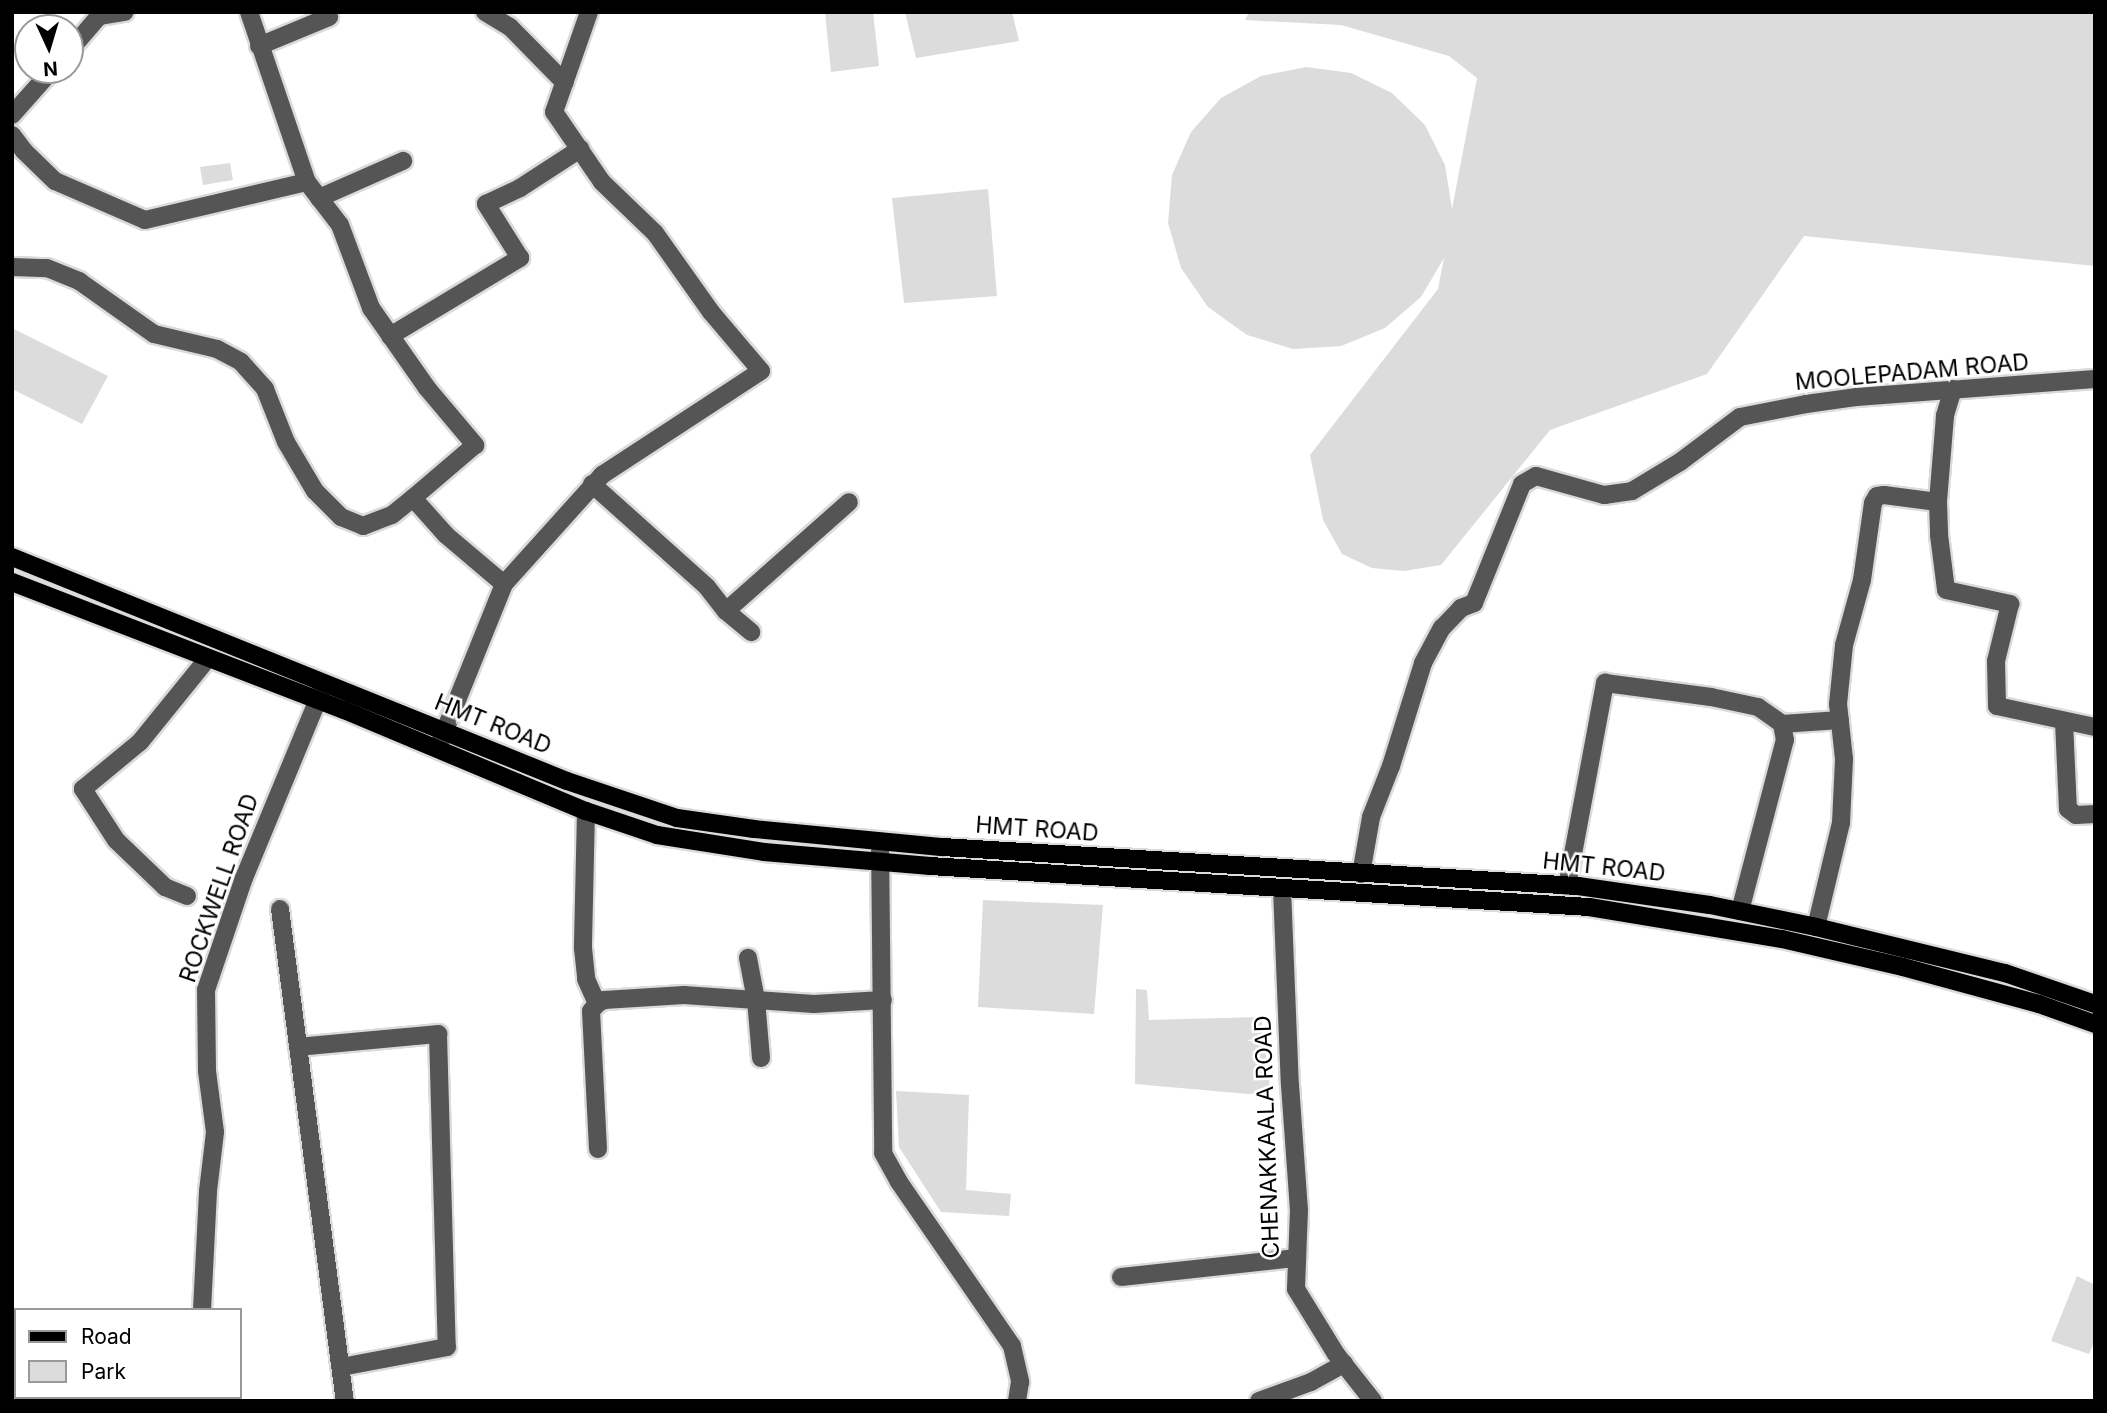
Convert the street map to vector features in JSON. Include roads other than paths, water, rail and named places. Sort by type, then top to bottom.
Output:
[{"type":"main road","name":"HMT ROAD","points":[[12,557],[580,786],[677,818],[754,830],[880,842],[1567,886],[1669,898],[1816,927],[2005,973],[2095,1004]]},
{"type":"main road","name":"HMT ROAD","points":[[12,582],[317,700],[586,811],[657,835],[711,845],[880,862],[1590,907],[1782,939],[1990,989],[2095,1024]]},
{"type":"main road","points":[[1226,885],[1231,864]]},
{"type":"main road","points":[[1462,900],[1463,880]]},
{"type":"street","points":[[84,34],[99,16],[125,12]]},
{"type":"street","points":[[12,267],[47,268],[79,281],[154,334],[217,349],[241,362],[265,389],[286,442],[315,491],[341,517],[363,526],[392,515],[475,445],[427,388],[371,308],[340,225],[307,182],[258,46],[249,12]]},
{"type":"street","points":[[485,12],[510,27],[565,83]]},
{"type":"street","points":[[437,749],[504,584],[592,484],[761,371],[711,312],[655,233],[602,182],[554,112],[589,12]]},
{"type":"street","points":[[258,46],[329,18]]},
{"type":"street","points":[[12,116],[40,84]]},
{"type":"street","points":[[12,135],[24,151],[55,181],[145,220],[307,182]]},
{"type":"street","points":[[390,336],[520,258],[486,204],[520,188],[580,149]]},
{"type":"street","points":[[319,198],[402,161]]},
{"type":"street","name":"MOOLEPADAM ROAD","points":[[1361,874],[1371,817],[1391,766],[1423,663],[1442,628],[1461,608],[1474,603],[1522,484],[1536,476],[1604,495],[1632,491],[1652,482],[1740,417],[1856,397],[2095,379]]},
{"type":"street","points":[[1953,389],[1945,416],[1938,502],[1946,590],[2010,604],[1995,667],[1997,706],[2095,727]]},
{"type":"street","points":[[592,484],[707,587],[726,611],[751,632]]},
{"type":"street","points":[[1816,927],[1841,823],[1844,759],[1838,704],[1844,645],[1862,580],[1874,503],[1877,496],[1884,495],[1938,502]]},
{"type":"street","points":[[412,498],[446,535],[504,584]]},
{"type":"street","points":[[726,611],[849,502]]},
{"type":"street","points":[[187,896],[165,887],[116,840],[83,789],[140,741],[208,658]]},
{"type":"street","name":"ROCKWELL ROAD","points":[[202,1308],[208,1191],[215,1132],[207,1071],[206,990],[244,878],[325,682]]},
{"type":"street","points":[[1567,886],[1605,683],[1711,697],[1758,707],[1782,724],[1840,720]]},
{"type":"street","points":[[2064,722],[2068,809],[2076,815],[2095,814]]},
{"type":"street","points":[[1740,911],[1785,740],[1782,724]]},
{"type":"street","points":[[586,811],[583,948],[586,979],[597,1004]]},
{"type":"street","points":[[880,842],[883,1153],[899,1182],[1013,1346],[1020,1382],[1017,1401]]},
{"type":"street","name":"CHENAKKAALA ROAD","points":[[1282,889],[1290,1085],[1299,1210],[1296,1289],[1344,1364],[1373,1401]]},
{"type":"street","points":[[280,909],[345,1401]]},
{"type":"street","points":[[748,958],[756,1000],[761,1058]]},
{"type":"street","points":[[598,1149],[591,1012],[604,1000],[684,995],[814,1004],[883,1000]]},
{"type":"street","points":[[298,1047],[438,1034],[447,1347],[341,1367]]},
{"type":"street","points":[[1121,1277],[1297,1258]]},
{"type":"street","points":[[1259,1401],[1311,1382],[1344,1364]]}]
